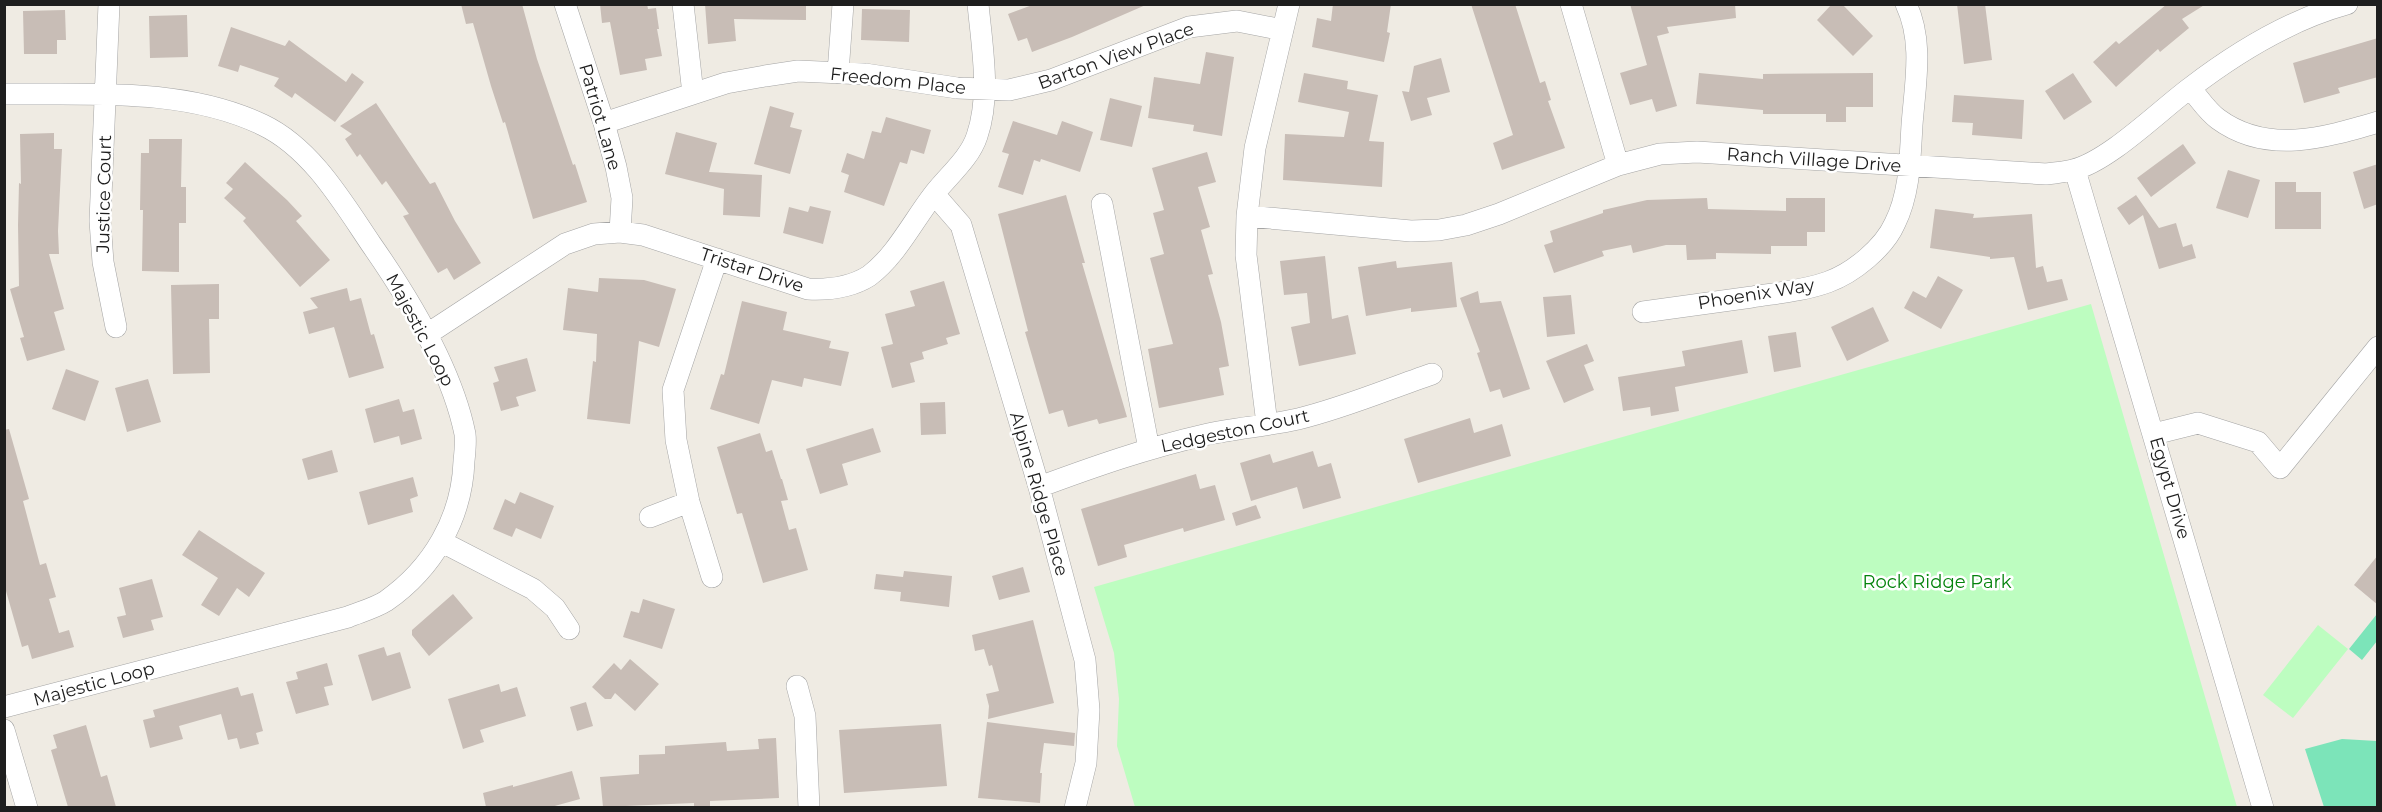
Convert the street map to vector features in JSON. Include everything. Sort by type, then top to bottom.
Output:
[{"type":"street","name":"Justice Court","points":[[109,4],[100,221],[103,262],[116,327]]},
{"type":"street","name":"Patriot Lane","points":[[565,4],[604,123],[622,198],[620,232]]},
{"type":"street","points":[[683,4],[693,94]]},
{"type":"street","points":[[838,73],[843,4]]},
{"type":"street","name":"Tristar Drive","points":[[426,335],[565,244],[594,234],[620,232],[643,236],[808,289],[829,290],[867,277],[882,264],[977,138],[984,90],[978,4]]},
{"type":"street","points":[[1267,424],[1246,255],[1247,216],[1249,182],[1255,148],[1289,4]]},
{"type":"street","points":[[1571,4],[1618,165]]},
{"type":"street","name":"Phoenix Way","points":[[1643,312],[1796,290],[1829,281],[1854,267],[1879,246],[1895,225],[1904,200],[1909,167],[1918,46],[1913,20],[1906,4]]},
{"type":"street","name":"Ranch Village Drive","points":[[1247,216],[1411,231],[1439,230],[1466,225],[1499,214],[1618,165],[1660,154],[1697,152],[2046,174],[2075,170],[2120,144],[2190,88],[2244,50],[2288,26],[2338,6]]},
{"type":"street","name":"Barton View Place","points":[[984,90],[1009,90],[1051,80],[1189,27],[1237,21],[1283,30]]},
{"type":"street","name":"Freedom Place","points":[[604,123],[726,83],[798,72],[865,74],[984,90]]},
{"type":"street","points":[[2190,88],[2216,118],[2237,131],[2265,140],[2292,142],[2326,138],[2378,122]]},
{"type":"street","name":"Majestic Loop","points":[[4,94],[174,99],[223,109],[265,126],[304,154],[340,197],[381,258],[426,335],[454,397],[465,436],[464,473],[457,512],[442,542],[417,574],[384,602],[348,617],[4,707]]},
{"type":"street","name":"Egypt Drive","points":[[2075,170],[2263,807]]},
{"type":"street","name":"Alpine Ridge Place","points":[[934,194],[961,225],[1039,487],[1085,660],[1089,710],[1086,763],[1075,807]]},
{"type":"street","points":[[1102,204],[1149,449]]},
{"type":"street","points":[[712,577],[689,502],[676,440],[673,390],[717,259]]},
{"type":"street","points":[[2154,434],[2198,423],[2258,442],[2280,468],[2378,347]]},
{"type":"street","name":"Ledgeston Court","points":[[1039,487],[1149,449],[1205,435],[1297,419],[1432,374]]},
{"type":"street","points":[[650,516],[689,502]]},
{"type":"street","points":[[442,542],[533,590],[555,608],[569,629]]},
{"type":"street","points":[[797,686],[805,716],[809,807]]},
{"type":"street","points":[[4,730],[27,807]]},
{"type":"green space","name":"Rock Ridge Park","points":[[2091,304],[2237,807],[1135,807],[1117,746],[1119,699],[1114,653],[1094,587]]},
{"type":"green space","points":[[2377,614],[2377,641],[2362,660],[2349,649]]},
{"type":"green space","points":[[2318,625],[2348,649],[2293,718],[2263,695]]},
{"type":"green space","points":[[2342,739],[2377,741],[2377,807],[2324,807],[2305,749]]},
{"type":"building","points":[[461,4],[522,4],[537,59],[587,202],[533,219],[473,23],[466,24]]},
{"type":"building","points":[[600,4],[647,4],[648,9],[656,8],[662,56],[645,59],[647,70],[620,75],[610,22],[602,23]]},
{"type":"building","points":[[705,4],[806,4],[806,20],[734,19],[736,41],[708,44]]},
{"type":"building","points":[[1035,4],[1148,4],[1032,52],[1027,38],[1018,41],[1008,14]]},
{"type":"building","points":[[1333,4],[1391,4],[1387,32],[1390,33],[1384,62],[1312,47],[1317,18],[1331,21]]},
{"type":"building","points":[[1471,4],[1515,4],[1540,83],[1545,81],[1551,100],[1548,101],[1565,148],[1502,170],[1493,143],[1513,135]]},
{"type":"building","points":[[1630,4],[1735,4],[1736,18],[1667,27],[1669,33],[1657,36],[1677,106],[1656,112],[1652,99],[1630,105],[1620,73],[1647,65]]},
{"type":"building","points":[[1832,4],[1842,4],[1873,36],[1853,56],[1817,20]]},
{"type":"building","points":[[1957,4],[1985,4],[1992,60],[1964,64]]},
{"type":"building","points":[[2167,4],[2206,4],[2182,19],[2189,28],[2160,52],[2158,49],[2116,87],[2093,62],[2116,41],[2119,44]]},
{"type":"building","points":[[862,9],[910,10],[909,42],[861,40]]},
{"type":"building","points":[[65,10],[66,40],[57,40],[57,54],[24,54],[23,11]]},
{"type":"building","points":[[187,15],[188,57],[150,58],[149,16]]},
{"type":"building","points":[[231,27],[285,46],[289,40],[346,82],[352,73],[364,82],[335,122],[295,93],[292,98],[274,86],[279,78],[240,65],[238,72],[218,66]]},
{"type":"building","points":[[2378,38],[2378,77],[2338,88],[2340,93],[2304,103],[2293,63]]},
{"type":"building","points":[[1206,52],[1234,57],[1222,136],[1193,131],[1194,125],[1148,118],[1154,77],[1200,84]]},
{"type":"building","points":[[1441,58],[1450,92],[1427,98],[1432,115],[1411,121],[1402,91],[1409,92],[1414,66]]},
{"type":"building","points":[[1304,73],[1348,81],[1347,89],[1378,95],[1369,141],[1384,142],[1382,187],[1283,180],[1285,134],[1344,137],[1349,112],[1298,102]]},
{"type":"building","points":[[1699,73],[1763,79],[1763,74],[1873,73],[1873,107],[1846,107],[1846,122],[1826,122],[1826,114],[1763,114],[1763,110],[1696,104]]},
{"type":"building","points":[[2073,73],[2092,102],[2064,120],[2045,91]]},
{"type":"building","points":[[1954,95],[2024,100],[2022,139],[1972,135],[1973,123],[1952,122]]},
{"type":"building","points":[[1110,98],[1142,106],[1132,147],[1100,140]]},
{"type":"building","points":[[376,103],[430,184],[435,182],[455,221],[481,263],[454,280],[447,268],[438,273],[403,216],[409,214],[386,181],[382,185],[360,154],[357,157],[345,139],[352,134],[340,126]]},
{"type":"building","points":[[770,106],[794,113],[790,127],[802,130],[790,174],[754,164]]},
{"type":"building","points":[[886,117],[931,130],[924,154],[911,150],[907,164],[900,162],[884,206],[844,192],[849,175],[841,172],[847,153],[864,159],[872,131],[881,133]]},
{"type":"building","points":[[1013,121],[1057,135],[1062,121],[1093,132],[1080,172],[1041,159],[1040,162],[1034,160],[1023,195],[998,187],[1009,154],[1002,152]]},
{"type":"building","points":[[676,132],[717,143],[709,172],[762,175],[760,217],[723,215],[724,189],[665,174]]},
{"type":"building","points":[[54,133],[54,149],[62,149],[59,254],[49,254],[64,309],[54,312],[65,350],[27,361],[20,338],[24,337],[10,289],[19,286],[20,134]]},
{"type":"building","points":[[149,139],[182,139],[181,187],[186,187],[186,223],[179,223],[179,272],[142,271],[141,153],[149,153]]},
{"type":"building","points":[[2183,144],[2196,163],[2151,197],[2137,178]]},
{"type":"building","points":[[1207,152],[1216,182],[1198,187],[1210,227],[1201,230],[1213,274],[1208,275],[1221,322],[1229,366],[1219,368],[1224,395],[1159,408],[1148,349],[1173,344],[1150,258],[1164,254],[1153,213],[1164,210],[1152,168]]},
{"type":"building","points":[[245,162],[302,216],[296,221],[330,260],[300,287],[243,221],[246,218],[224,198],[233,189],[226,183]]},
{"type":"building","points":[[2378,164],[2378,204],[2364,209],[2353,172]]},
{"type":"building","points":[[2228,170],[2260,180],[2248,218],[2216,208]]},
{"type":"building","points":[[2275,182],[2296,182],[2296,192],[2321,192],[2321,229],[2275,229]]},
{"type":"building","points":[[1066,195],[1085,263],[1082,263],[1127,417],[1099,424],[1097,419],[1068,427],[1063,410],[1049,414],[1025,332],[1028,331],[998,214]]},
{"type":"building","points":[[2136,195],[2159,228],[2176,223],[2183,247],[2192,244],[2196,258],[2159,269],[2143,215],[2129,225],[2117,208]]},
{"type":"building","points":[[1707,198],[1708,209],[1786,211],[1786,198],[1825,198],[1825,232],[1807,232],[1807,246],[1771,246],[1771,254],[1716,253],[1716,259],[1687,260],[1686,245],[1666,245],[1633,253],[1631,245],[1602,251],[1604,256],[1554,273],[1544,245],[1553,242],[1550,231],[1603,213],[1603,210],[1647,200]]},
{"type":"building","points":[[810,206],[831,211],[823,244],[783,233],[789,207],[808,212]]},
{"type":"building","points":[[1935,209],[1974,214],[1973,218],[2032,214],[2036,268],[2043,266],[2047,282],[2062,279],[2068,300],[2028,310],[2014,257],[1990,259],[1990,257],[1930,248]]},
{"type":"building","points":[[1325,256],[1332,319],[1348,315],[1356,354],[1299,366],[1291,327],[1310,323],[1307,293],[1284,295],[1280,261]]},
{"type":"building","points":[[1396,261],[1397,268],[1452,262],[1457,307],[1411,312],[1411,308],[1366,316],[1358,267]]},
{"type":"building","points":[[1938,276],[1963,290],[1941,329],[1904,308],[1913,291],[1926,298]]},
{"type":"building","points":[[599,278],[644,280],[676,289],[659,347],[639,341],[630,424],[587,419],[593,361],[596,362],[597,334],[563,330],[568,288],[598,292]]},
{"type":"building","points":[[944,281],[960,334],[946,338],[948,344],[922,352],[924,359],[910,363],[915,382],[892,388],[881,347],[893,344],[885,314],[915,306],[910,291]]},
{"type":"building","points":[[219,284],[219,319],[209,319],[210,373],[173,374],[171,285]]},
{"type":"building","points":[[347,288],[350,301],[361,298],[371,335],[374,334],[384,368],[349,378],[334,327],[309,334],[303,312],[318,308],[310,298]]},
{"type":"building","points":[[1478,291],[1480,303],[1501,301],[1530,389],[1503,398],[1500,389],[1490,392],[1477,353],[1480,352],[1460,298]]},
{"type":"building","points":[[1571,295],[1575,334],[1547,337],[1543,297]]},
{"type":"building","points":[[742,301],[787,312],[783,330],[831,341],[829,348],[849,352],[841,386],[804,378],[802,387],[772,380],[759,424],[710,409],[721,374],[724,375]]},
{"type":"building","points":[[1873,307],[1889,341],[1847,361],[1831,327]]},
{"type":"building","points":[[1796,332],[1801,367],[1774,372],[1768,336]]},
{"type":"building","points":[[1742,340],[1748,373],[1675,387],[1679,411],[1651,416],[1650,407],[1623,411],[1618,377],[1685,366],[1682,351]]},
{"type":"building","points":[[1587,344],[1594,361],[1584,365],[1594,390],[1564,403],[1546,361]]},
{"type":"building","points":[[527,358],[536,391],[516,397],[519,406],[501,411],[493,383],[499,381],[494,367]]},
{"type":"building","points":[[66,369],[99,381],[85,421],[52,409]]},
{"type":"building","points":[[148,379],[161,422],[127,432],[115,388]]},
{"type":"building","points":[[399,399],[403,412],[414,409],[422,439],[401,445],[399,436],[374,443],[365,409]]},
{"type":"building","points":[[945,402],[946,434],[921,435],[920,403]]},
{"type":"building","points":[[1470,418],[1474,433],[1502,424],[1511,456],[1418,483],[1404,439]]},
{"type":"building","points":[[873,428],[881,452],[842,464],[848,485],[820,494],[806,449]]},
{"type":"building","points":[[9,429],[29,499],[23,501],[40,565],[46,563],[56,597],[49,599],[59,633],[69,630],[74,647],[32,659],[28,645],[22,647],[4,584],[4,430]]},
{"type":"building","points":[[760,433],[766,452],[772,450],[788,500],[781,501],[789,530],[796,528],[808,570],[763,583],[742,513],[737,514],[717,447]]},
{"type":"building","points":[[332,450],[338,472],[308,480],[302,459]]},
{"type":"building","points":[[1313,451],[1318,467],[1331,463],[1341,498],[1303,509],[1297,487],[1251,501],[1240,463],[1270,454],[1273,463]]},
{"type":"building","points":[[1196,474],[1200,489],[1215,485],[1225,520],[1184,532],[1183,528],[1124,545],[1127,557],[1098,566],[1081,509]]},
{"type":"building","points":[[413,477],[418,496],[410,499],[413,512],[368,525],[359,492]]},
{"type":"building","points":[[520,492],[554,506],[541,539],[516,528],[512,537],[493,529],[505,499],[515,504]]},
{"type":"building","points":[[1256,505],[1261,518],[1236,526],[1232,513]]},
{"type":"building","points":[[199,530],[265,573],[249,597],[237,588],[219,616],[201,605],[218,578],[182,555]]},
{"type":"building","points":[[2378,555],[2378,605],[2354,585]]},
{"type":"building","points":[[1023,567],[1030,592],[999,600],[992,576]]},
{"type":"building","points":[[904,571],[952,576],[949,607],[900,601],[901,592],[874,589],[876,574],[903,577]]},
{"type":"building","points":[[152,579],[163,617],[151,620],[154,630],[123,638],[117,617],[126,615],[119,588]]},
{"type":"building","points":[[453,594],[473,618],[429,656],[412,635],[412,630]]},
{"type":"building","points":[[643,599],[675,609],[662,649],[623,637],[631,611],[639,613]]},
{"type":"building","points":[[1033,620],[1054,703],[988,719],[989,706],[986,694],[999,691],[992,665],[989,666],[984,649],[975,651],[972,635]]},
{"type":"building","points":[[384,647],[387,656],[400,652],[411,688],[372,701],[358,655]]},
{"type":"building","points":[[630,659],[659,684],[635,711],[615,693],[611,699],[605,699],[592,687],[614,663],[621,670]]},
{"type":"building","points":[[327,663],[333,685],[324,687],[329,705],[296,714],[286,682],[298,679],[296,672]]},
{"type":"building","points":[[499,684],[501,692],[517,687],[526,716],[480,730],[484,742],[463,749],[448,699]]},
{"type":"building","points":[[238,687],[241,696],[253,693],[263,731],[256,733],[259,744],[240,749],[237,738],[228,740],[221,714],[179,726],[183,739],[150,748],[143,720],[155,717],[153,710]]},
{"type":"building","points":[[586,702],[593,726],[577,731],[570,707]]},
{"type":"building","points":[[987,722],[1075,733],[1074,746],[1044,743],[1040,773],[1042,773],[1040,803],[978,798]]},
{"type":"building","points":[[941,724],[947,786],[844,793],[839,730]]},
{"type":"building","points":[[86,725],[101,777],[107,775],[116,807],[68,807],[51,750],[57,748],[53,735]]},
{"type":"building","points":[[776,738],[779,798],[710,801],[710,807],[694,807],[694,803],[603,807],[600,777],[639,774],[639,755],[665,754],[665,746],[726,742],[727,751],[759,749],[758,739]]},
{"type":"building","points":[[572,771],[580,799],[551,807],[486,807],[483,793]]}]
